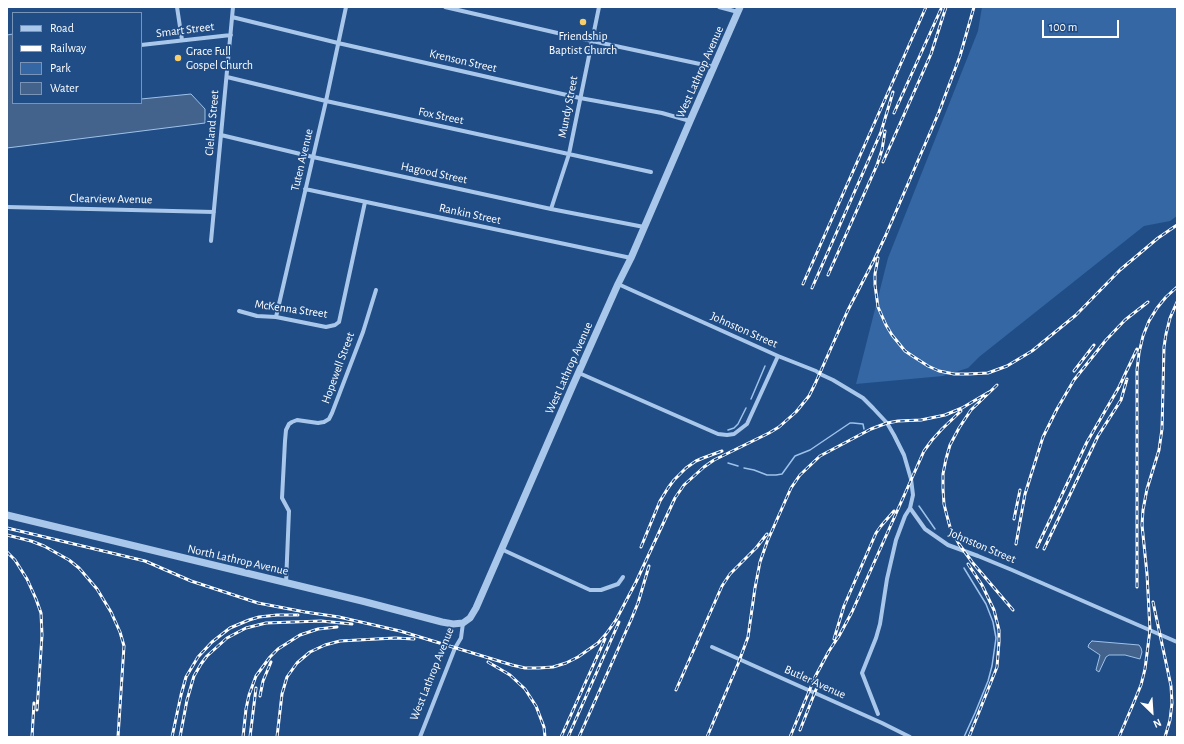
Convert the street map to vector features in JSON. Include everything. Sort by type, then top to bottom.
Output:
[{"type":"street","points":[[177,7],[182,40]]},
{"type":"street","name":"Cleland Street","points":[[212,241],[233,7]]},
{"type":"street","name":"Tuten Avenue","points":[[276,318],[346,7]]},
{"type":"street","points":[[445,7],[714,67]]},
{"type":"street","name":"Mundy Street","points":[[551,209],[569,154],[599,7]]},
{"type":"street","points":[[719,7],[739,10]]},
{"type":"street","name":"West Lathrop Avenue","points":[[420,737],[455,648],[461,638],[463,623],[470,618],[476,608],[739,10]]},
{"type":"street","name":"Krenson Street","points":[[232,17],[338,43],[580,98],[662,113],[690,121]]},
{"type":"street","name":"Smart Street","points":[[142,45],[231,35]]},
{"type":"street","name":"Fox Street","points":[[227,77],[326,101],[651,172]]},
{"type":"street","name":"Hagood Street","points":[[221,135],[313,157],[551,209],[644,227]]},
{"type":"street","name":"Rankin Street","points":[[305,189],[631,258]]},
{"type":"street","name":"Hopewell Street","points":[[339,322],[365,202]]},
{"type":"street","name":"Clearview Avenue","points":[[7,207],[214,212]]},
{"type":"street","name":"Johnston Street","points":[[618,284],[778,356],[816,371],[863,398],[887,423],[904,455],[911,479],[913,495],[910,508],[925,529],[948,545],[1019,573],[1177,642]]},
{"type":"street","name":"Hopewell Street","points":[[286,583],[289,511],[282,498],[286,430],[289,424],[297,420],[318,423],[329,420],[376,290]]},
{"type":"street","name":"McKenna Street","points":[[239,311],[258,316],[326,327],[339,322]]},
{"type":"street","points":[[579,373],[718,434],[727,435],[734,434],[746,424],[778,356]]},
{"type":"street","points":[[878,714],[862,673],[880,624],[887,579],[896,540],[905,516],[910,508]]},
{"type":"street","name":"North Lathrop Avenue","points":[[7,515],[362,601],[442,622],[453,624],[463,623]]},
{"type":"street","points":[[501,549],[590,590],[601,590],[618,584],[623,577]]},
{"type":"street","name":"Butler Avenue","points":[[712,647],[910,737]]},
{"type":"green space","points":[[982,7],[1177,7],[1177,216],[1170,221],[1144,226],[979,357],[968,368],[943,376],[856,384],[888,258],[978,31]]},
{"type":"water","points":[[12,34],[12,104],[142,104],[142,99],[191,94],[205,109],[205,123],[7,148],[7,35]]},
{"type":"water","points":[[1092,641],[1139,645],[1142,652],[1140,659],[1125,655],[1109,655],[1106,657],[1099,672],[1096,670],[1100,655],[1088,647]]},
{"type":"waterway","points":[[751,399],[765,366]]},
{"type":"waterway","points":[[728,430],[734,428],[738,424],[746,408]]},
{"type":"waterway","points":[[744,468],[767,475],[782,474],[795,456],[810,450],[850,423],[863,424],[864,429]]},
{"type":"waterway","points":[[728,463],[738,466]]},
{"type":"waterway","points":[[919,506],[935,529]]},
{"type":"waterway","points":[[964,568],[986,604],[993,622],[996,638],[988,681],[964,737]]},
{"type":"railway","points":[[803,284],[926,7]]},
{"type":"railway","points":[[883,162],[931,54],[946,7]]},
{"type":"railway","points":[[7,528],[145,561],[191,581],[258,603],[339,617],[400,631],[525,668],[553,667],[578,657],[598,643],[616,620],[636,582],[675,498],[684,485],[714,460],[779,427],[796,412],[809,396],[848,310],[885,237],[939,112],[960,56],[974,7]]},
{"type":"railway","points":[[894,113],[941,9]]},
{"type":"railway","points":[[812,288],[881,132],[893,92]]},
{"type":"railway","points":[[828,275],[877,165],[882,150],[885,131]]},
{"type":"railway","points":[[878,258],[875,274],[878,307],[892,335],[905,351],[928,366],[939,371],[954,374],[988,373],[1007,366],[1032,351],[1076,315],[1120,270],[1158,238],[1177,225]]},
{"type":"railway","points":[[1137,587],[1137,370],[1139,353],[1143,336],[1149,321],[1166,297],[1177,287]]},
{"type":"railway","points":[[1016,544],[1025,494],[1043,437],[1057,409],[1074,380],[1106,340],[1125,320],[1148,302]]},
{"type":"railway","points":[[1119,737],[1141,685],[1145,669],[1150,630],[1147,574],[1142,525],[1143,510],[1147,489],[1159,450],[1162,429],[1164,347],[1170,318],[1177,302]]},
{"type":"railway","points":[[1074,371],[1094,345]]},
{"type":"railway","points":[[1037,547],[1087,442],[1119,387],[1137,349]]},
{"type":"railway","points":[[1044,549],[1098,436],[1121,400],[1127,379]]},
{"type":"railway","points":[[997,385],[971,410],[950,445],[943,474],[944,504],[950,527],[959,544],[972,562],[1013,610]]},
{"type":"railway","points":[[707,737],[748,637],[760,562],[767,542],[791,488],[800,475],[820,456],[871,429],[887,423],[921,420],[945,415],[962,408],[989,392]]},
{"type":"railway","points":[[790,737],[815,677],[852,612],[924,451],[942,429],[961,411]]},
{"type":"railway","points":[[641,547],[660,501],[674,480],[686,468],[696,461],[722,451]]},
{"type":"railway","points":[[1014,519],[1020,490]]},
{"type":"railway","points":[[834,639],[844,606],[876,533],[894,511]]},
{"type":"railway","points":[[676,690],[722,586],[730,574],[756,548],[767,534]]},
{"type":"railway","points":[[7,535],[44,546],[69,560],[79,568],[97,589],[111,612],[120,632],[124,646],[118,737]]},
{"type":"railway","points":[[7,552],[15,560],[27,579],[41,613],[42,635],[37,710]]},
{"type":"railway","points":[[968,564],[982,585],[994,610],[999,630],[997,667],[969,737]]},
{"type":"railway","points":[[579,737],[638,603],[649,566]]},
{"type":"railway","points":[[1153,602],[1171,686],[1172,703],[1170,720],[1165,737]]},
{"type":"railway","points":[[172,737],[186,677],[198,657],[212,642],[230,628],[249,620],[277,615],[298,615]]},
{"type":"railway","points":[[180,737],[187,700],[194,676],[207,656],[227,638],[246,628],[266,623],[321,621],[352,624]]},
{"type":"railway","points":[[568,737],[619,622]]},
{"type":"railway","points":[[243,737],[249,695],[256,676],[270,657],[278,649],[300,635],[318,629],[337,627]]},
{"type":"railway","points":[[277,737],[282,694],[287,677],[297,663],[310,652],[325,645],[340,641],[395,638],[414,639]]},
{"type":"railway","points":[[561,737],[605,639]]},
{"type":"railway","points":[[260,696],[263,681],[271,662]]},
{"type":"railway","points":[[488,662],[510,675],[525,689],[536,706],[544,727],[545,737]]},
{"type":"railway","points":[[800,730],[817,687]]},
{"type":"railway","points":[[250,737],[256,688]]},
{"type":"railway","points":[[32,737],[34,703]]},
{"type":"place","name":"Friendship Baptist Church","points":[[583,22]]},
{"type":"place","name":"Grace Full Gospel Church","points":[[178,58]]}]
